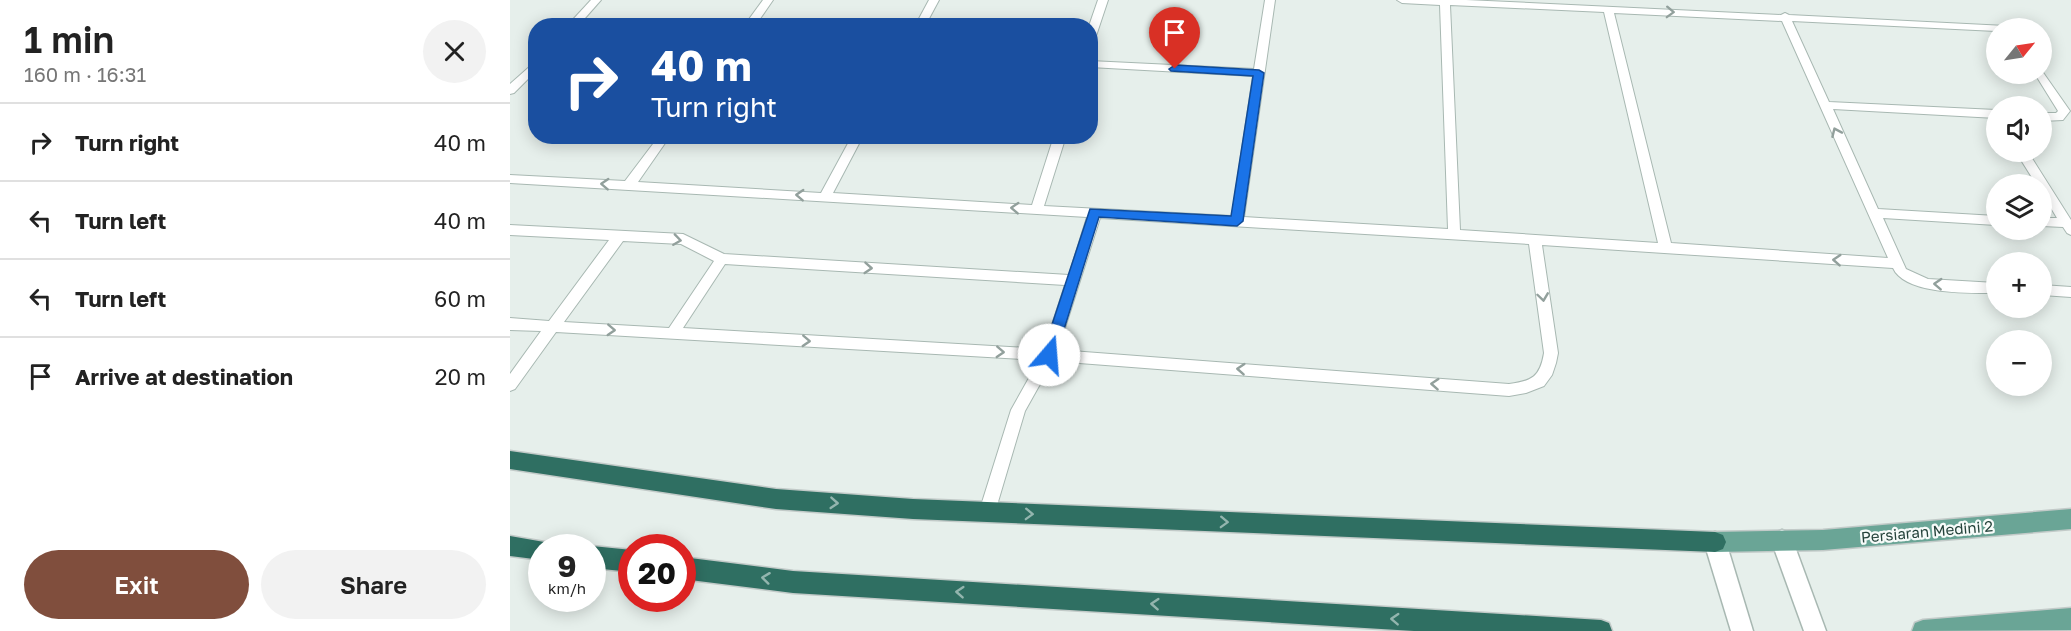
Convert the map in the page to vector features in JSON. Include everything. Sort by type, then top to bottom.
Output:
[{"type":"highway","points":[[510,460],[776,499],[987,512],[1715,542]]},
{"type":"highway","points":[[510,546],[528,548]]},
{"type":"highway","points":[[696,570],[793,582],[1601,631]]},
{"type":"main road","name":"Persiaran Medini 2","points":[[1715,542],[1823,540],[2071,519]]},
{"type":"main road","points":[[1923,631],[2071,619]]},
{"type":"street","points":[[1782,540],[1815,631]]},
{"type":"street","points":[[1715,542],[1742,631]]},
{"type":"lane","points":[[579,18],[596,0]]},
{"type":"lane","points":[[755,18],[768,0]]},
{"type":"lane","points":[[924,18],[934,0]]},
{"type":"lane","points":[[1097,18],[1103,0]]},
{"type":"lane","points":[[1237,221],[1270,0]]},
{"type":"lane","points":[[1401,0],[1986,27]]},
{"type":"lane","points":[[1445,2],[1454,234]]},
{"type":"lane","points":[[1608,9],[1666,248]]},
{"type":"lane","points":[[1785,16],[1895,264],[1901,272],[1917,282],[1986,287]]},
{"type":"lane","points":[[1098,64],[1259,73]]},
{"type":"lane","points":[[510,90],[528,71]]},
{"type":"lane","points":[[2046,84],[2064,111],[2059,117],[2052,117]]},
{"type":"lane","points":[[1824,105],[1986,113]]},
{"type":"lane","points":[[629,185],[659,144]]},
{"type":"lane","points":[[825,197],[854,144]]},
{"type":"lane","points":[[1037,209],[1057,144]]},
{"type":"lane","points":[[2028,162],[2069,226]]},
{"type":"lane","points":[[510,179],[1454,234],[1895,264]]},
{"type":"lane","points":[[987,512],[1015,419],[1049,355],[1095,213]]},
{"type":"lane","points":[[1873,213],[1986,219]]},
{"type":"lane","points":[[2052,223],[2069,226]]},
{"type":"lane","points":[[510,230],[683,240],[722,259],[1073,280]]},
{"type":"lane","points":[[510,385],[619,236]]},
{"type":"lane","points":[[510,324],[1049,355],[1509,390],[1527,388],[1541,380],[1550,368],[1551,354],[1535,239]]},
{"type":"lane","points":[[673,333],[722,259]]},
{"type":"lane","points":[[2052,291],[2071,292]]},
{"type":"route","points":[[1049,355],[1095,213],[1237,221],[1259,73],[1175,69]]}]
